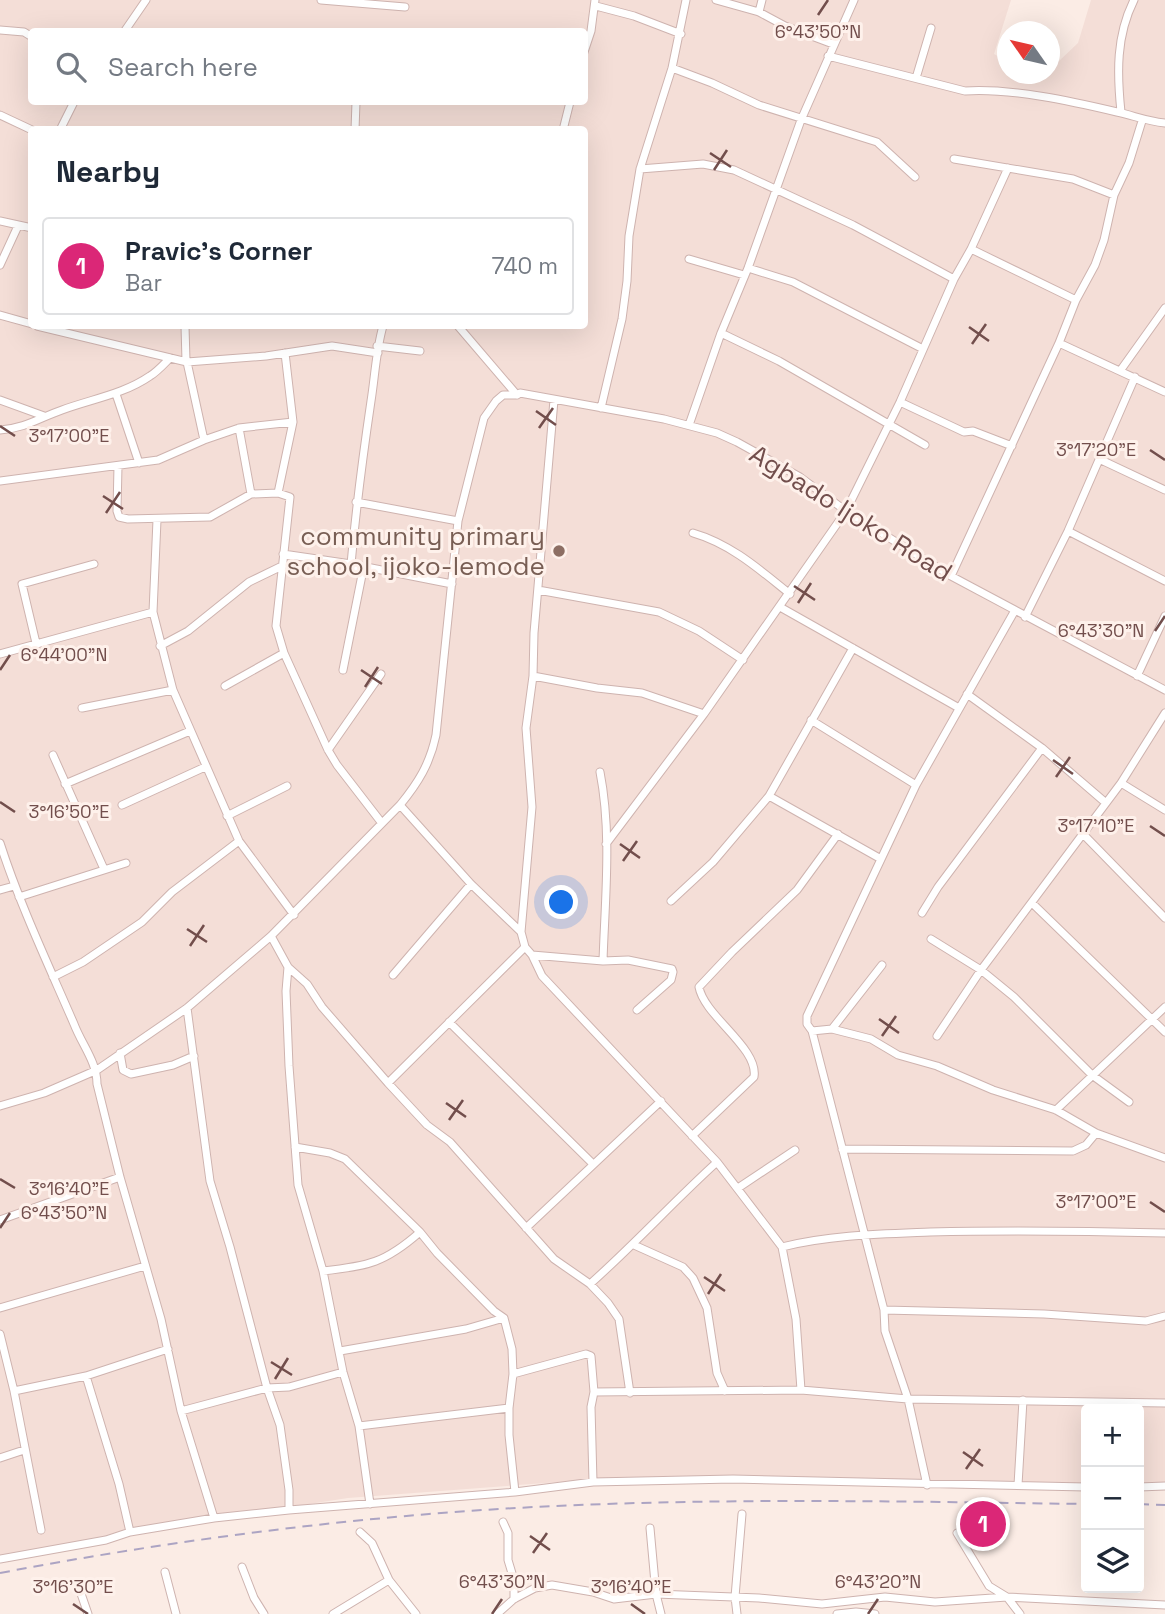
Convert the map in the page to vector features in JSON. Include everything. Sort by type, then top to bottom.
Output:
[{"type":"street","points":[[127,28],[146,0]]},
{"type":"street","points":[[321,0],[405,7]]},
{"type":"street","points":[[601,408],[622,319],[629,236],[640,169],[672,68],[686,0]]},
{"type":"street","points":[[716,0],[759,12],[785,26],[833,44]]},
{"type":"street","points":[[759,12],[762,0]]},
{"type":"street","points":[[689,425],[801,120],[855,0]]},
{"type":"street","points":[[1121,113],[1121,30],[1134,0]]},
{"type":"street","points":[[588,34],[595,3],[681,34]]},
{"type":"street","points":[[916,78],[931,28]]},
{"type":"street","points":[[0,30],[28,34]]},
{"type":"street","points":[[828,56],[965,91],[1008,92],[1121,113],[1142,121],[1165,123]]},
{"type":"street","points":[[672,68],[759,105],[877,142],[915,177]]},
{"type":"street","points":[[62,126],[72,105]]},
{"type":"street","points":[[355,126],[356,105]]},
{"type":"street","points":[[563,126],[569,105]]},
{"type":"street","points":[[0,115],[28,128]]},
{"type":"street","points":[[951,576],[1076,300],[1095,265],[1104,240],[1114,195],[1129,163],[1142,121]]},
{"type":"street","points":[[954,159],[1073,180],[1114,195]]},
{"type":"street","points":[[640,169],[703,164],[734,170],[853,225],[954,279]]},
{"type":"street","points":[[606,844],[743,660],[846,510],[900,402],[954,279],[1009,168]]},
{"type":"street","points":[[0,221],[28,227]]},
{"type":"street","points":[[0,265],[18,226]]},
{"type":"street","points":[[971,249],[1076,300]]},
{"type":"street","points":[[690,258],[793,282],[923,349]]},
{"type":"street","points":[[1120,371],[1165,308]]},
{"type":"street","points":[[0,315],[28,323]]},
{"type":"street","points":[[50,329],[187,362],[285,354],[332,346],[420,351]]},
{"type":"street","points":[[185,329],[187,362],[204,440]]},
{"type":"street","points":[[343,670],[362,575],[351,564],[356,502],[382,329]]},
{"type":"street","points":[[461,329],[517,395]]},
{"type":"street","points":[[721,333],[779,361],[925,445]]},
{"type":"street","points":[[1059,342],[1165,392]]},
{"type":"street","points":[[278,493],[293,422],[285,354]]},
{"type":"street","points":[[0,430],[21,428],[44,416],[88,400],[116,394],[151,376],[170,358]]},
{"type":"street","points":[[1025,617],[1068,531],[1135,377]]},
{"type":"street","name":"Agbado Ijoko Road","points":[[517,395],[520,393],[601,408],[718,433],[778,463],[846,510],[951,576],[1014,612],[1165,690]]},
{"type":"street","points":[[116,394],[139,463]]},
{"type":"street","points":[[0,1106],[44,1093],[97,1070],[187,1007],[294,915],[400,805],[422,777],[432,754],[441,704],[458,521],[484,418],[503,395],[517,395]]},
{"type":"street","points":[[0,400],[44,416]]},
{"type":"street","points":[[554,400],[534,633],[533,676],[526,728],[532,807],[521,932],[525,947],[532,954],[542,976],[717,1162],[782,1247],[796,1318],[801,1390]]},
{"type":"street","points":[[900,402],[964,432],[973,431],[1012,446]]},
{"type":"street","points":[[0,481],[158,460],[239,428],[293,422]]},
{"type":"street","points":[[239,428],[251,494]]},
{"type":"street","points":[[1099,459],[1165,490]]},
{"type":"street","points":[[118,466],[119,517],[157,520],[210,517],[251,494],[278,493],[290,497],[276,626],[284,653],[328,750],[381,822]]},
{"type":"street","points":[[356,502],[458,521]]},
{"type":"street","points":[[157,520],[153,612],[173,690],[239,841],[294,915]]},
{"type":"street","points":[[1068,531],[1165,581]]},
{"type":"street","points":[[693,533],[712,539],[743,557],[790,594]]},
{"type":"street","points":[[283,554],[452,584]]},
{"type":"street","points":[[37,643],[22,584],[94,564]]},
{"type":"street","points":[[160,646],[188,631],[250,582],[282,566]]},
{"type":"street","points":[[538,590],[659,612],[699,631],[743,660]]},
{"type":"street","points":[[780,607],[959,708]]},
{"type":"street","points":[[0,654],[153,612]]},
{"type":"street","points":[[927,1485],[908,1399],[885,1331],[884,1310],[807,1016],[916,785],[1014,612]]},
{"type":"street","points":[[1138,676],[1165,616]]},
{"type":"street","points":[[671,901],[713,862],[769,796],[853,648]]},
{"type":"street","points":[[225,686],[284,653]]},
{"type":"street","points":[[328,750],[381,674]]},
{"type":"street","points":[[533,676],[642,693],[704,714]]},
{"type":"street","points":[[82,708],[173,690]]},
{"type":"street","points":[[967,694],[1042,748],[1106,803]]},
{"type":"street","points":[[937,1036],[981,970],[1121,783],[1165,713]]},
{"type":"street","points":[[811,720],[916,785]]},
{"type":"street","points":[[65,784],[190,731]]},
{"type":"street","points":[[922,913],[1042,748]]},
{"type":"street","points":[[53,755],[104,869]]},
{"type":"street","points":[[122,804],[205,766]]},
{"type":"street","points":[[600,772],[606,798],[603,961]]},
{"type":"street","points":[[1121,783],[1165,810]]},
{"type":"street","points":[[227,816],[286,786]]},
{"type":"street","points":[[769,796],[881,859]]},
{"type":"street","points":[[400,805],[471,884],[521,932]]},
{"type":"street","points":[[692,1136],[754,1077],[755,1070],[742,1046],[701,998],[699,988],[732,952],[797,890],[838,834]]},
{"type":"street","points":[[1083,834],[1165,918]]},
{"type":"street","points":[[54,977],[83,962],[142,922],[172,892],[239,841]]},
{"type":"street","points":[[0,843],[14,886],[77,1032],[97,1070],[97,1084],[168,1349],[181,1411],[214,1518]]},
{"type":"street","points":[[19,897],[126,863]]},
{"type":"street","points":[[393,975],[471,884]]},
{"type":"street","points":[[0,890],[14,886]]},
{"type":"street","points":[[1032,903],[1165,1032]]},
{"type":"street","points":[[271,936],[288,967],[307,984],[322,1007],[387,1083],[427,1125],[450,1142],[554,1259],[590,1284],[608,1303],[619,1319],[630,1393]]},
{"type":"street","points":[[931,939],[981,970],[1014,997],[1092,1075],[1129,1102]]},
{"type":"street","points":[[387,1083],[525,947]]},
{"type":"street","points":[[532,954],[603,961],[628,960],[672,969],[671,980],[637,1010]]},
{"type":"street","points":[[832,1029],[882,965]]},
{"type":"street","points":[[288,967],[286,991],[298,1185],[323,1270],[343,1372],[359,1426],[370,1504]]},
{"type":"street","points":[[187,1007],[210,1181],[282,1434],[289,1510]]},
{"type":"street","points":[[1056,1110],[1165,1007]]},
{"type":"street","points":[[449,1022],[593,1164]]},
{"type":"street","points":[[812,1031],[832,1029],[871,1039],[898,1055],[937,1066],[993,1090],[1056,1110],[1096,1133],[1165,1158]]},
{"type":"street","points":[[120,1054],[123,1070],[131,1074],[173,1065],[194,1056]]},
{"type":"street","points":[[526,1228],[662,1101]]},
{"type":"street","points":[[842,1149],[1073,1151],[1086,1145],[1096,1133]]},
{"type":"street","points":[[295,1147],[330,1153],[345,1159],[420,1232],[494,1311],[504,1318],[512,1341],[509,1435],[515,1492]]},
{"type":"street","points":[[738,1188],[795,1150]]},
{"type":"street","points":[[590,1284],[634,1245],[665,1210],[717,1162]]},
{"type":"street","points":[[0,1220],[120,1177]]},
{"type":"street","points":[[782,1247],[804,1241],[864,1234],[1021,1230],[1165,1233]]},
{"type":"street","points":[[323,1270],[375,1263],[400,1249],[420,1232]]},
{"type":"street","points":[[634,1245],[682,1266],[693,1278],[707,1308],[717,1373],[725,1391]]},
{"type":"street","points":[[0,1308],[145,1266]]},
{"type":"street","points":[[884,1310],[1044,1314],[1146,1321],[1165,1316]]},
{"type":"street","points":[[340,1351],[466,1329],[504,1318]]},
{"type":"street","points":[[0,1334],[4,1369],[14,1391],[41,1530]]},
{"type":"street","points":[[14,1391],[86,1376],[168,1349]]},
{"type":"street","points":[[513,1374],[586,1354],[591,1356],[594,1392],[591,1407],[593,1482]]},
{"type":"street","points":[[181,1411],[267,1388],[289,1387],[343,1372]]},
{"type":"street","points":[[86,1376],[119,1483],[130,1532]]},
{"type":"street","points":[[594,1392],[801,1390],[908,1399],[1165,1403]]},
{"type":"street","points":[[1018,1485],[1023,1399]]},
{"type":"street","points":[[359,1426],[509,1408]]},
{"type":"street","points":[[0,1458],[24,1450]]},
{"type":"street","points":[[0,1559],[214,1518],[515,1492],[593,1482],[733,1479],[1081,1487]]},
{"type":"street","points":[[1144,1487],[1165,1486]]},
{"type":"street","points":[[737,1614],[735,1597],[742,1514]]},
{"type":"street","points":[[503,1522],[508,1534],[508,1560],[514,1580],[514,1599]]},
{"type":"street","points":[[650,1528],[656,1594],[661,1614]]},
{"type":"street","points":[[360,1532],[372,1542],[389,1580],[416,1614]]},
{"type":"street","points":[[957,1533],[989,1586],[1007,1597],[1020,1614]]},
{"type":"street","points":[[242,1567],[254,1598],[264,1614]]},
{"type":"street","points":[[164,1572],[176,1614]]},
{"type":"street","points":[[333,1614],[389,1580]]},
{"type":"street","points":[[78,1582],[88,1614]]},
{"type":"street","points":[[497,1614],[514,1599],[535,1588],[552,1585],[593,1592],[614,1599],[656,1594],[830,1604],[885,1597],[935,1602],[1007,1597],[1165,1605]]},
{"type":"street","points":[[830,1604],[835,1614],[875,1614]]},
{"type":"shaded area","points":[[0,0],[1011,0],[1004,21],[997,21],[997,44],[994,54],[997,56],[997,84],[1060,84],[1060,60],[1078,43],[1091,0],[1165,0],[1165,1485],[1144,1486],[1144,1404],[1081,1404],[1081,1485],[744,1476],[572,1481],[348,1498],[147,1529],[0,1556]]},
{"type":"railway","points":[[0,1573],[107,1554],[267,1531],[511,1508],[758,1501],[1081,1504]]},
{"type":"railway","points":[[1144,1504],[1165,1505]]},
{"type":"place","name":"community primary school, ijoko-lemode","points":[[559,551]]},
{"type":"place","name":"Pravic's Corner","points":[[983,1524]]}]
